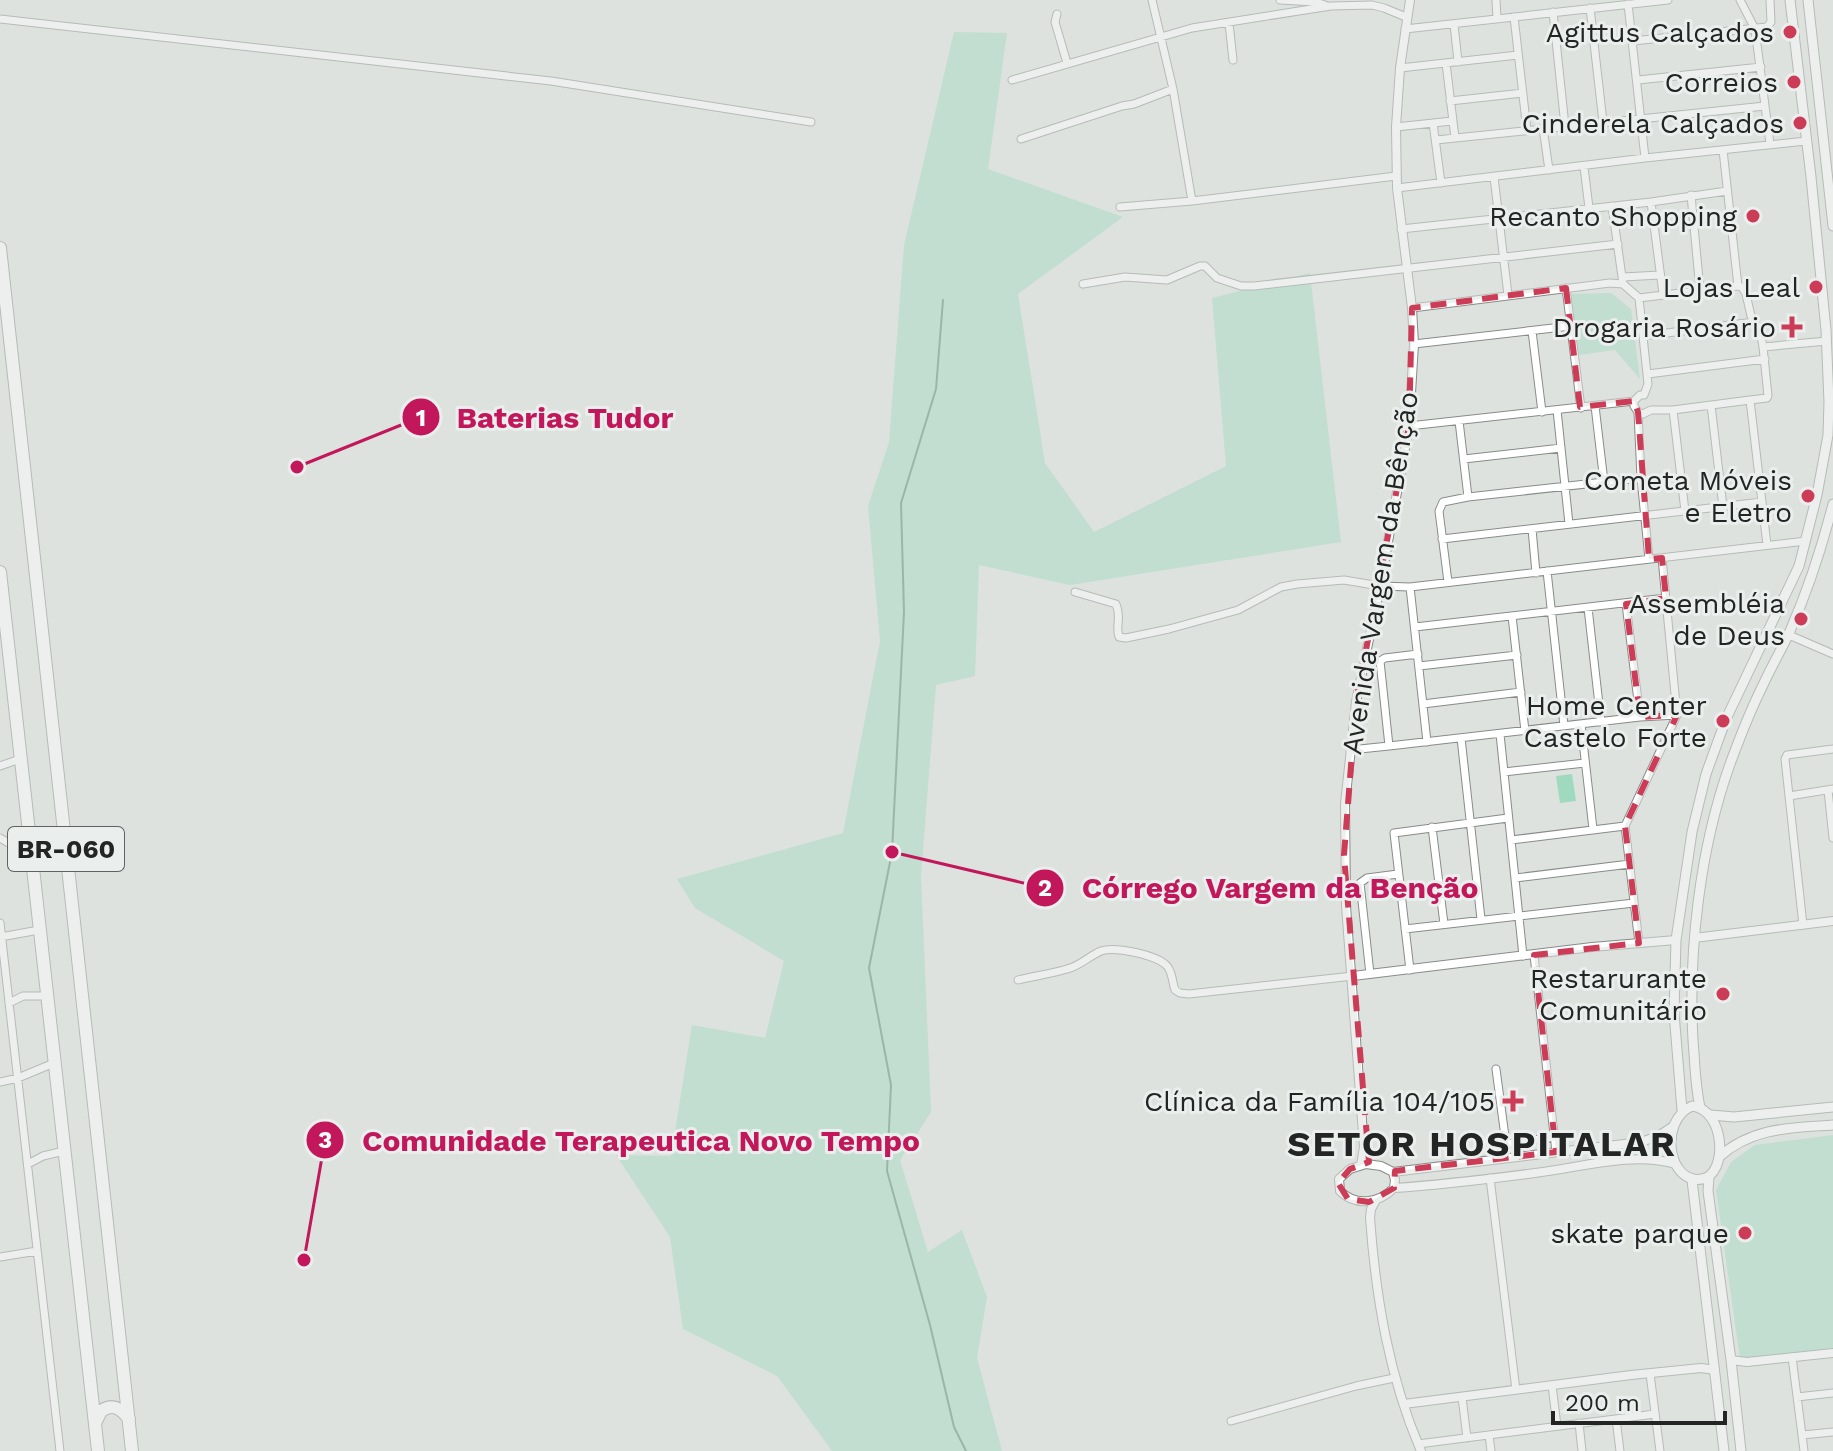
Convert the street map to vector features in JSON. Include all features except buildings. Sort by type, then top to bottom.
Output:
[{"type":"highway","name":"BR-060","points":[[0,248],[132,1451]]},
{"type":"highway","name":"BR-060","points":[[0,572],[6,685],[20,759],[98,1451]]},
{"type":"highway","points":[[95,1423],[101,1411],[113,1407],[120,1409],[129,1419]]},
{"type":"main road","points":[[1709,1177],[1692,1180],[1685,1176],[1675,1164],[1671,1146],[1672,1127],[1682,1110],[1674,1013],[1676,940],[1687,859],[1699,799],[1726,719],[1799,566],[1830,437],[1827,341],[1830,328],[1790,0]]},
{"type":"main road","points":[[1808,0],[1833,226]]},
{"type":"main road","points":[[1811,177],[1817,180],[1827,174]]},
{"type":"main road","points":[[1812,196],[1817,188],[1829,194]]},
{"type":"main road","points":[[1700,1107],[1696,1090],[1692,994],[1694,938],[1708,842],[1727,773],[1761,689],[1789,635],[1823,543],[1833,504]]},
{"type":"main road","points":[[1764,641],[1776,640],[1779,651]]},
{"type":"main road","points":[[1747,677],[1750,688],[1761,689]]},
{"type":"main road","points":[[1709,765],[1714,777],[1723,777],[1727,773]]},
{"type":"main road","points":[[1699,799],[1712,797],[1717,806]]},
{"type":"main road","points":[[1675,996],[1685,1000],[1692,994]]},
{"type":"main road","points":[[1674,1013],[1680,1009],[1692,1017]]},
{"type":"main road","points":[[1682,1110],[1700,1107],[1711,1115],[1719,1133],[1719,1157]]},
{"type":"main road","points":[[1711,1115],[1734,1117],[1833,1107]]},
{"type":"main road","points":[[1741,1451],[1708,1191],[1709,1177],[1719,1157],[1742,1139],[1761,1132],[1833,1125]]},
{"type":"main road","points":[[1692,1180],[1724,1451]]},
{"type":"main road","points":[[1718,1396],[1734,1388]]},
{"type":"main road","points":[[1720,1408],[1727,1414],[1736,1407]]},
{"type":"main road","points":[[1721,1426],[1731,1421],[1737,1425]]},
{"type":"street","points":[[1152,0],[1173,89],[1192,201]]},
{"type":"street","points":[[1280,0],[1331,6]]},
{"type":"street","name":"Avenida Vargem da Bênção","points":[[1366,1165],[1346,906],[1345,804],[1356,702],[1409,426],[1414,344],[1396,176],[1396,127],[1400,68],[1410,0]]},
{"type":"street","points":[[1496,0],[1497,19]]},
{"type":"street","points":[[1405,29],[1611,3],[1668,0]]},
{"type":"street","points":[[1740,0],[1755,29],[1770,144]]},
{"type":"street","points":[[1633,41],[1767,27],[1771,25],[1770,0]]},
{"type":"street","points":[[1628,4],[1645,158]]},
{"type":"street","points":[[1012,80],[1192,28],[1331,6],[1372,5],[1406,17]]},
{"type":"street","points":[[1590,8],[1603,122]]},
{"type":"street","points":[[1553,12],[1565,126]]},
{"type":"street","points":[[1057,14],[1055,22],[1067,63]]},
{"type":"street","points":[[1514,17],[1527,130]]},
{"type":"street","points":[[0,19],[551,81],[811,122]]},
{"type":"street","points":[[1229,23],[1233,60]]},
{"type":"street","points":[[1454,24],[1458,62]]},
{"type":"street","points":[[1400,68],[1518,55]]},
{"type":"street","points":[[1446,63],[1455,138]]},
{"type":"street","points":[[1638,80],[1761,67]]},
{"type":"street","points":[[1021,139],[1173,89]]},
{"type":"street","points":[[1450,101],[1523,93]]},
{"type":"street","points":[[1436,140],[1765,106]]},
{"type":"street","points":[[1396,127],[1452,121]]},
{"type":"street","points":[[1433,123],[1441,183]]},
{"type":"street","points":[[1543,128],[1549,170]]},
{"type":"street","points":[[1397,188],[1806,141]]},
{"type":"street","points":[[1723,150],[1738,286]]},
{"type":"street","points":[[1584,167],[1589,208]]},
{"type":"street","points":[[1120,207],[1396,176]]},
{"type":"street","points":[[1494,177],[1508,295]]},
{"type":"street","points":[[1401,229],[1727,191]]},
{"type":"street","points":[[1691,195],[1700,290]]},
{"type":"street","points":[[1651,202],[1663,294]]},
{"type":"street","points":[[1612,206],[1623,280],[1639,298],[1648,374],[1644,395]]},
{"type":"street","points":[[1083,284],[1125,277],[1167,280],[1200,266],[1208,268],[1217,278],[1241,286],[1618,244]]},
{"type":"street","points":[[1412,308],[1660,275]]},
{"type":"street","points":[[1638,412],[1768,396],[1763,347],[1744,289],[1738,286],[1639,298]]},
{"type":"street","points":[[1566,288],[1581,408]]},
{"type":"street","points":[[1643,336],[1754,322]]},
{"type":"street","points":[[1414,344],[1571,326]]},
{"type":"street","points":[[1532,331],[1542,412]]},
{"type":"street","points":[[1763,347],[1827,341]]},
{"type":"street","points":[[1648,374],[1765,359]]},
{"type":"street","points":[[1409,426],[1634,401],[1640,395],[1652,400],[1651,410]]},
{"type":"street","points":[[1750,400],[1767,545]]},
{"type":"street","points":[[1634,401],[1638,412],[1649,559]]},
{"type":"street","points":[[1711,405],[1723,507]]},
{"type":"street","points":[[1595,406],[1604,482]]},
{"type":"street","points":[[1557,410],[1569,524]]},
{"type":"street","points":[[1673,410],[1685,511]]},
{"type":"street","points":[[1459,421],[1468,497]]},
{"type":"street","points":[[1464,459],[1561,448]]},
{"type":"street","points":[[1448,582],[1439,511],[1446,501],[1641,478]]},
{"type":"street","points":[[1442,539],[1762,502]]},
{"type":"street","points":[[1532,529],[1536,573]]},
{"type":"street","points":[[1075,592],[1116,604],[1120,613],[1117,632],[1119,637],[1126,638],[1238,610],[1281,587],[1297,584],[1344,580],[1410,587],[1806,541]]},
{"type":"street","points":[[1639,943],[1625,826],[1677,715],[1662,558]]},
{"type":"street","points":[[1547,571],[1564,726]]},
{"type":"street","points":[[1410,587],[1427,742]]},
{"type":"street","points":[[1415,627],[1666,598]]},
{"type":"street","points":[[1626,604],[1640,717]]},
{"type":"street","points":[[1588,608],[1601,722]]},
{"type":"street","points":[[1512,616],[1525,731]]},
{"type":"street","points":[[1789,635],[1833,654]]},
{"type":"street","points":[[1389,746],[1380,661],[1418,654]]},
{"type":"street","points":[[1419,666],[1517,655]]},
{"type":"street","points":[[1423,704],[1521,692]]},
{"type":"street","points":[[1350,750],[1677,715]]},
{"type":"street","points":[[1581,724],[1593,829]]},
{"type":"street","points":[[1500,734],[1523,956]]},
{"type":"street","points":[[1461,738],[1481,919]]},
{"type":"street","points":[[1803,925],[1785,759],[1787,755],[1833,749]]},
{"type":"street","points":[[0,766],[20,759]]},
{"type":"street","points":[[1504,772],[1585,763]]},
{"type":"street","points":[[1789,796],[1830,790],[1833,838]]},
{"type":"street","points":[[1410,970],[1395,831],[1508,818]]},
{"type":"street","points":[[1511,840],[1625,826]]},
{"type":"street","points":[[1432,827],[1444,924]]},
{"type":"street","points":[[0,838],[12,845],[30,846]]},
{"type":"street","points":[[1515,878],[1630,864]]},
{"type":"street","points":[[1370,974],[1360,883],[1367,878],[1398,874]]},
{"type":"street","points":[[1405,929],[1634,903]]},
{"type":"street","points":[[1694,938],[1833,921]]},
{"type":"street","points":[[0,923],[60,1451]]},
{"type":"street","points":[[1,937],[39,930]]},
{"type":"street","points":[[1018,980],[1068,969],[1099,952],[1115,950],[1159,961],[1169,969],[1175,990],[1189,994],[1676,940]]},
{"type":"street","points":[[1534,955],[1556,1152]]},
{"type":"street","points":[[0,1010],[23,996],[47,996]]},
{"type":"street","points":[[0,1082],[54,1063]]},
{"type":"street","points":[[1496,1069],[1506,1144],[1554,1137]]},
{"type":"street","points":[[1672,1127],[1641,1142],[1393,1172],[1381,1166],[1366,1165],[1345,1173],[1338,1183],[1342,1194],[1348,1199],[1369,1202],[1383,1197],[1394,1188],[1648,1158],[1675,1164]]},
{"type":"street","points":[[1584,1149],[1588,1155],[1584,1166]]},
{"type":"street","points":[[28,1164],[43,1156],[64,1151]]},
{"type":"street","points":[[1533,1154],[1530,1162],[1534,1173]]},
{"type":"street","points":[[1393,1172],[1394,1188]]},
{"type":"street","points":[[1490,1178],[1516,1390]]},
{"type":"street","points":[[1376,1200],[1370,1218],[1378,1305],[1394,1378],[1420,1448],[1467,1438],[1655,1414]]},
{"type":"street","points":[[1358,1201],[1370,1218]]},
{"type":"street","points":[[0,1257],[37,1251]]},
{"type":"street","points":[[1732,1365],[1833,1353]]},
{"type":"street","points":[[1792,1357],[1804,1451]]},
{"type":"street","points":[[1404,1404],[1714,1366]]},
{"type":"street","points":[[1650,1374],[1660,1451]]},
{"type":"street","points":[[1231,1421],[1394,1378]]},
{"type":"street","points":[[1552,1385],[1557,1426]]},
{"type":"street","points":[[1797,1397],[1833,1393]]},
{"type":"street","points":[[1462,1397],[1467,1438]]},
{"type":"street","points":[[1616,1419],[1620,1451]]},
{"type":"street","points":[[1579,1423],[1582,1451]]},
{"type":"street","points":[[1802,1435],[1833,1432]]},
{"type":"street","points":[[1489,1435],[1491,1451]]},
{"type":"highlighted area","points":[[1566,288],[1580,407],[1634,401],[1638,412],[1649,559],[1662,558],[1666,598],[1626,604],[1640,717],[1677,715],[1625,826],[1639,943],[1534,955],[1556,1152],[1395,1171],[1394,1188],[1369,1202],[1348,1199],[1338,1183],[1350,1169],[1369,1162],[1344,855],[1356,702],[1409,426],[1412,308]]},
{"type":"green space","points":[[954,32],[1007,33],[988,169],[1123,217],[1018,294],[1045,463],[1094,532],[1226,466],[1212,298],[1310,273],[1341,542],[1070,585],[979,565],[975,676],[936,685],[921,876],[931,1112],[900,1160],[928,1252],[962,1230],[987,1297],[977,1358],[1002,1451],[832,1451],[777,1376],[683,1329],[670,1237],[616,1155],[671,1156],[692,1025],[765,1038],[784,961],[695,908],[677,879],[843,833],[880,641],[868,506],[889,442],[904,245]]},
{"type":"green space","points":[[1611,293],[1631,309],[1640,379],[1615,350],[1579,355],[1571,294]]},
{"type":"green space","points":[[1572,774],[1576,801],[1560,803],[1556,776]]},
{"type":"green space","points":[[1833,1135],[1833,1348],[1740,1359],[1716,1190],[1731,1162],[1755,1145]]},
{"type":"waterway","points":[[943,300],[936,389],[901,503],[904,612],[892,852],[869,968],[891,1085],[887,1171],[930,1325],[954,1427],[966,1451]]},
{"type":"place","name":"Agittus Calçados","points":[[1790,32]]},
{"type":"place","name":"Correios","points":[[1794,82]]},
{"type":"place","name":"Cinderela Calçados","points":[[1800,123]]},
{"type":"place","name":"Recanto Shopping","points":[[1753,216]]},
{"type":"place","name":"Lojas Leal","points":[[1816,287]]},
{"type":"place","name":"Drogaria Rosário","points":[[1792,327]]},
{"type":"place","name":"Baterias Tudor","points":[[297,467]]},
{"type":"place","name":"Cometa Móveis e Eletro","points":[[1808,496]]},
{"type":"place","name":"Assembléia de Deus","points":[[1801,619]]},
{"type":"place","name":"Home Center Castelo Forte","points":[[1723,721]]},
{"type":"place","name":"Córrego Vargem da Benção","points":[[892,852]]},
{"type":"place","name":"Restarurante Comunitário","points":[[1723,994]]},
{"type":"place","name":"Clínica da Família 104/105","points":[[1513,1101]]},
{"type":"place","name":"skate parque","points":[[1745,1233]]},
{"type":"place","name":"Comunidade Terapeutica Novo Tempo","points":[[304,1260]]},
{"type":"district","name":"SETOR HOSPITALAR","points":[[1482,1144]]}]
